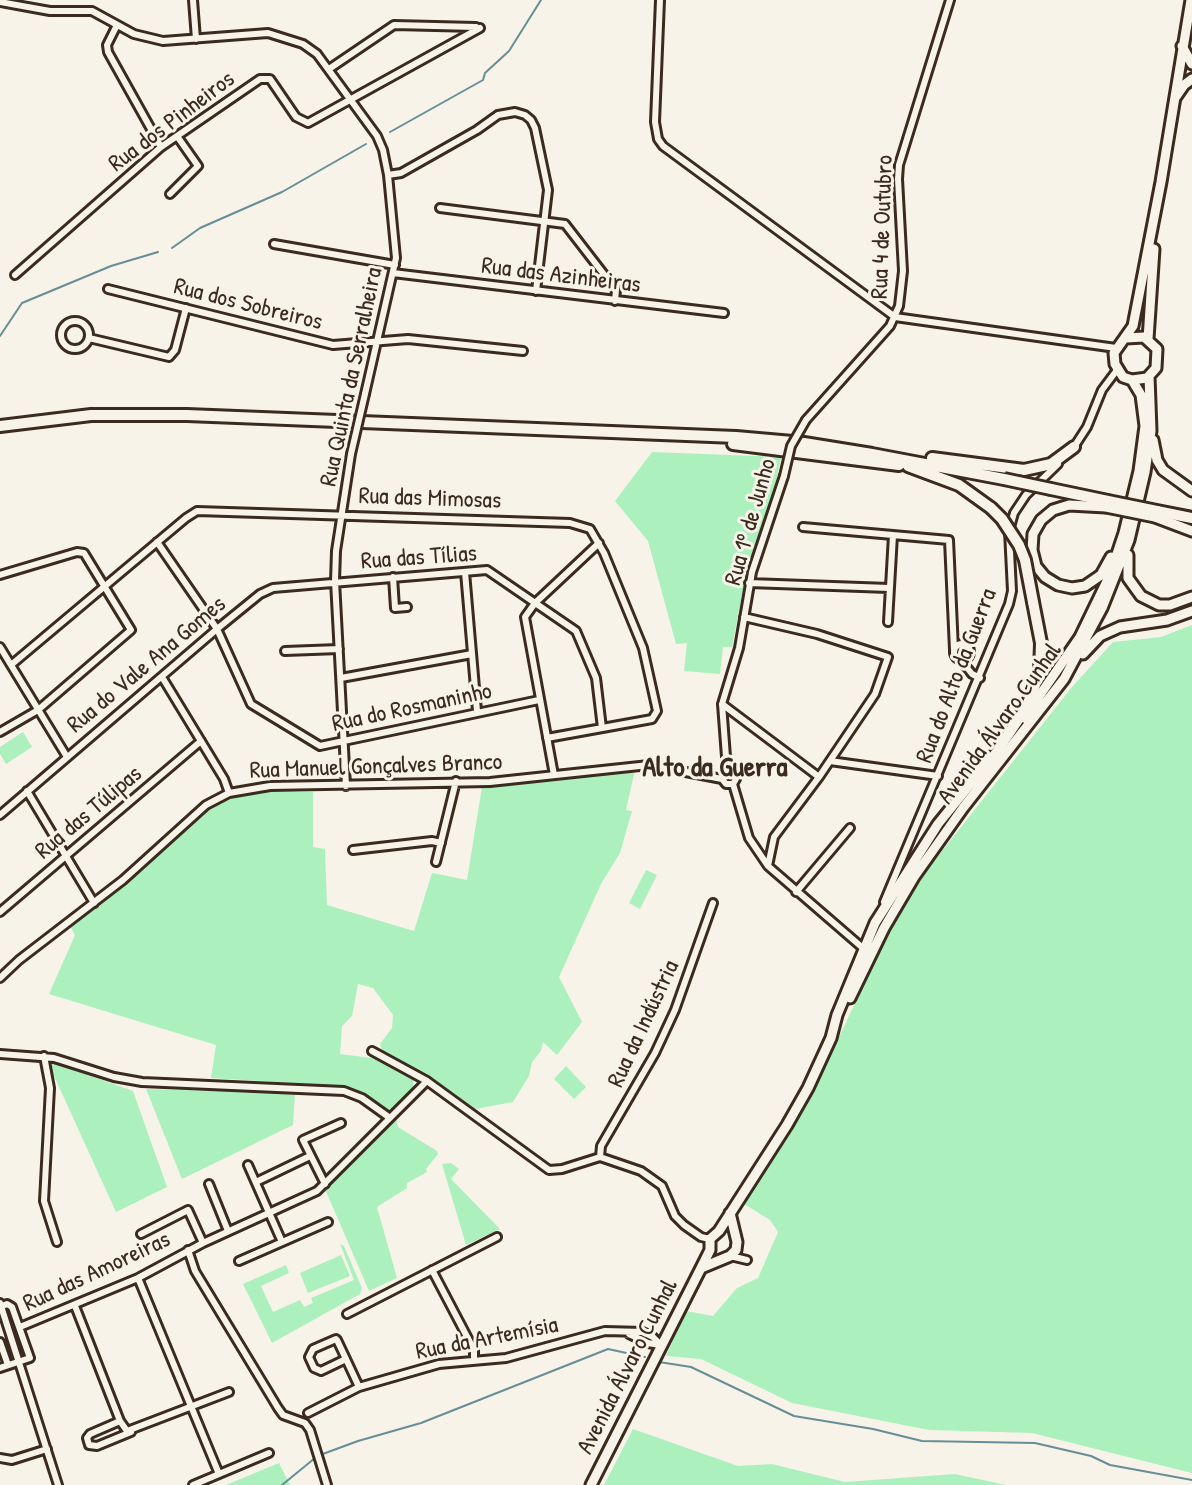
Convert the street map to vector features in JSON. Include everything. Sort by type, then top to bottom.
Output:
[{"type":"highway","points":[[0,426],[91,415],[187,415],[736,437],[804,443],[872,454],[1192,521]]},
{"type":"highway","points":[[547,431],[579,437],[737,444],[1004,482]]},
{"type":"highway","points":[[872,454],[887,452],[1024,470],[1051,464],[1074,447]]},
{"type":"highway","points":[[908,466],[959,485],[991,508],[1002,519],[1025,560],[1041,643],[1040,672],[1026,708],[999,748]]},
{"type":"main road","points":[[1126,338],[1135,335],[1148,339],[1159,355],[1156,368],[1149,376],[1132,380],[1123,377],[1114,359],[1116,348],[1133,326],[1191,0]]},
{"type":"main road","points":[[1182,46],[1192,67]]},
{"type":"main road","points":[[1173,101],[1192,78]]},
{"type":"main road","points":[[1148,339],[1161,182]]},
{"type":"main road","name":"Avenida Álvaro Cunhal","points":[[719,1231],[800,1104],[884,928],[914,877],[963,808],[1064,679],[1111,589],[1145,472],[1151,431],[1149,376]]},
{"type":"main road","name":"Avenida Álvaro Cunhal","points":[[834,1029],[875,923],[938,824],[1046,691],[1080,637],[1110,575],[1128,532],[1145,426],[1141,395],[1132,380]]},
{"type":"main road","points":[[1151,431],[1157,460],[1163,470],[1192,491]]},
{"type":"main road","points":[[1107,504],[1069,505],[1053,510],[1041,520],[1033,534],[1032,550],[1036,566],[1045,577],[1058,585],[1072,588],[1085,586],[1101,575],[1128,532]]},
{"type":"main road","points":[[1156,514],[1192,531]]},
{"type":"main road","points":[[1128,532],[1126,569],[1134,589],[1159,605],[1180,603],[1192,597]]},
{"type":"main road","points":[[1064,679],[1092,644],[1107,632],[1132,623],[1167,620],[1192,611]]},
{"type":"main road","points":[[730,1213],[737,1242],[727,1257],[718,1257],[710,1245],[719,1231],[730,1233],[737,1242]]},
{"type":"main road","name":"Avenida Álvaro Cunhal","points":[[591,1485],[710,1245]]},
{"type":"main road","name":"Avenida Álvaro Cunhal","points":[[701,1268],[727,1257]]},
{"type":"street","points":[[193,0],[196,39]]},
{"type":"street","points":[[660,0],[655,122],[658,139],[663,146],[895,317],[1116,348]]},
{"type":"street","name":"Rua 4 de Outubro","points":[[895,317],[903,285],[899,165],[950,0]]},
{"type":"street","name":"Rua Quinta da Serralheira","points":[[0,2],[50,11],[92,11],[147,39],[163,41],[268,33],[303,44],[317,54],[379,139],[388,175],[396,251],[351,454],[341,514],[335,581],[346,786]]},
{"type":"street","points":[[117,25],[107,45],[108,52],[161,147]]},
{"type":"street","name":"Rua dos Pinheiros","points":[[15,275],[161,147],[264,78],[273,83],[296,117],[303,122],[311,122],[480,28],[394,25],[329,69]]},
{"type":"street","points":[[1178,70],[1192,67]]},
{"type":"street","points":[[1178,70],[1192,78]]},
{"type":"street","points":[[388,175],[401,173],[498,115],[515,112],[525,115],[535,128],[548,190],[536,291]]},
{"type":"street","points":[[170,194],[198,166],[177,136]]},
{"type":"street","points":[[440,208],[565,224],[616,290],[615,301]]},
{"type":"street","name":"Rua das Azinheiras","points":[[274,244],[394,269],[536,291],[724,313]]},
{"type":"street","name":"Rua dos Sobreiros","points":[[108,289],[333,345],[408,339],[523,351]]},
{"type":"street","points":[[89,338],[169,357],[175,350],[186,308]]},
{"type":"street","name":"Rua 1º de Junho","points":[[727,770],[722,704],[739,648],[749,583],[791,446],[806,420],[895,317]]},
{"type":"street","points":[[80,322],[88,329],[89,338],[82,347],[71,348],[63,342],[62,331],[69,323],[80,322]]},
{"type":"street","name":"Rua do Alto da Guerra","points":[[875,923],[1009,604],[1012,591],[1009,531],[1014,513],[1026,495],[1074,447],[1088,426],[1102,390],[1117,370]]},
{"type":"street","name":"Rua das Mimosas","points":[[11,665],[197,511],[570,523],[590,529],[599,543]]},
{"type":"street","points":[[803,527],[949,540],[955,656],[980,678]]},
{"type":"street","points":[[888,622],[893,535]]},
{"type":"street","name":"Rua do Rosmaninho","points":[[157,542],[217,629],[243,692],[256,708],[320,746],[539,700]]},
{"type":"street","points":[[547,738],[652,719],[657,711],[643,648],[599,543],[526,614],[525,622],[554,775]]},
{"type":"street","points":[[0,575],[81,552],[88,556],[130,626],[129,634],[38,710],[0,732]]},
{"type":"street","name":"Rua das Tílias","points":[[335,581],[487,570],[569,625],[579,636],[596,678],[602,728]]},
{"type":"street","points":[[465,572],[477,711]]},
{"type":"street","points":[[393,577],[395,608],[407,607]]},
{"type":"street","name":"Rua do Vale Ana Gomes","points":[[0,815],[268,589],[335,581]]},
{"type":"street","points":[[749,583],[889,588]]},
{"type":"street","points":[[744,617],[824,636],[888,657],[882,680],[819,777],[774,837],[768,866]]},
{"type":"street","points":[[954,650],[961,644],[968,648],[968,656],[961,660]]},
{"type":"street","points":[[0,647],[67,757]]},
{"type":"street","points":[[285,651],[339,649]]},
{"type":"street","points":[[341,678],[472,654]]},
{"type":"street","points":[[162,677],[224,779],[229,793]]},
{"type":"street","points":[[722,704],[819,777]]},
{"type":"street","name":"Rua das Túlipas","points":[[0,912],[201,741]]},
{"type":"street","points":[[830,761],[938,776]]},
{"type":"street","name":"Rua Manuel Gonçalves Branco","points":[[0,978],[123,880],[206,805],[229,793],[270,786],[490,782],[649,765],[722,779]]},
{"type":"street","points":[[733,784],[726,784],[722,779],[727,770],[736,773],[733,784],[749,838],[768,866],[864,949]]},
{"type":"street","points":[[436,862],[456,781]]},
{"type":"street","points":[[27,791],[94,903]]},
{"type":"street","points":[[796,892],[850,828]]},
{"type":"street","points":[[353,850],[432,841],[441,843]]},
{"type":"street","name":"Rua da Indústria","points":[[600,1157],[601,1146],[655,1053],[675,1010],[713,903]]},
{"type":"street","points":[[372,1051],[427,1081],[549,1170],[600,1157],[652,1177],[662,1186],[675,1216],[710,1245]]},
{"type":"street","points":[[0,1054],[44,1056],[142,1082],[344,1091],[362,1098],[390,1118]]},
{"type":"street","points":[[44,1056],[50,1088],[44,1201],[57,1242]]},
{"type":"street","name":"Rua das Amoreiras","points":[[20,1327],[138,1278],[188,1250],[314,1193],[427,1081]]},
{"type":"street","points":[[325,1184],[303,1140],[341,1123]]},
{"type":"street","points":[[256,1182],[310,1156]]},
{"type":"street","points":[[248,1165],[282,1242]]},
{"type":"street","points":[[209,1184],[228,1231]]},
{"type":"street","points":[[141,1234],[188,1210],[203,1243]]},
{"type":"street","points":[[239,1261],[328,1222]]},
{"type":"street","points":[[347,1314],[497,1237]]},
{"type":"street","points":[[188,1250],[195,1271],[278,1408],[283,1415],[305,1423],[310,1430],[327,1485]]},
{"type":"street","points":[[432,1270],[474,1350],[474,1361]]},
{"type":"street","points":[[138,1278],[219,1474]]},
{"type":"street","points":[[0,1342],[4,1367],[19,1362],[30,1358],[11,1305],[0,1305],[19,1362],[58,1485]]},
{"type":"street","points":[[75,1306],[120,1421],[125,1429],[132,1431]]},
{"type":"street","name":"Rua da Artemísia","points":[[308,1413],[359,1387],[439,1364],[506,1358],[605,1331],[643,1332],[661,1345]]},
{"type":"street","points":[[346,1359],[321,1371],[314,1368],[309,1357],[311,1350],[334,1338],[346,1359],[359,1387]]},
{"type":"street","points":[[120,1421],[90,1434],[87,1438],[89,1445],[97,1446],[229,1392]]},
{"type":"street","points":[[0,1458],[12,1460],[47,1449]]},
{"type":"street","points":[[193,1485],[269,1453]]},
{"type":"green space","points":[[652,452],[781,457],[775,488],[746,574],[732,647],[723,647],[720,674],[684,671],[687,643],[676,644],[648,541],[615,501]]},
{"type":"green space","points":[[1192,625],[1192,1473],[1032,1433],[929,1430],[792,1403],[701,1359],[666,1356],[686,1311],[713,1316],[737,1288],[758,1278],[778,1232],[770,1220],[744,1204],[807,1105],[897,914],[934,861],[1072,687],[1113,642],[1161,637]]},
{"type":"green space","points":[[23,732],[32,747],[6,764],[0,747]]},
{"type":"green space","points":[[635,770],[626,810],[632,811],[620,853],[601,884],[559,977],[582,1022],[557,1055],[543,1042],[541,1051],[532,1062],[529,1076],[513,1102],[475,1109],[433,1078],[383,1052],[380,1044],[392,1028],[393,1015],[373,988],[358,984],[352,1016],[342,1026],[340,1054],[371,1058],[373,1055],[414,1079],[413,1088],[391,1110],[386,1110],[365,1093],[343,1086],[211,1078],[216,1045],[49,994],[75,935],[70,926],[161,853],[205,811],[227,799],[253,792],[313,792],[313,847],[325,849],[327,905],[414,931],[432,873],[467,880],[482,787]]},
{"type":"green space","points":[[646,870],[657,875],[640,909],[629,903]]},
{"type":"green space","points":[[49,1061],[133,1091],[167,1187],[116,1212]]},
{"type":"green space","points":[[566,1066],[586,1087],[574,1099],[554,1079]]},
{"type":"green space","points":[[146,1089],[295,1093],[293,1125],[182,1179]]},
{"type":"green space","points":[[396,1118],[398,1127],[438,1154],[426,1169],[427,1172],[407,1183],[407,1188],[377,1207],[397,1278],[369,1291],[325,1189]]},
{"type":"green space","points":[[451,1163],[459,1169],[451,1179],[500,1229],[466,1245],[442,1164]]},
{"type":"green space","points":[[340,1244],[344,1246],[362,1288],[360,1294],[272,1343],[243,1284],[286,1265],[289,1273],[261,1286],[273,1312],[300,1300],[304,1307],[313,1303],[311,1298],[354,1280]]},
{"type":"green space","points":[[341,1255],[350,1276],[308,1293],[300,1273]]},
{"type":"green space","points":[[633,1429],[738,1466],[772,1464],[845,1482],[955,1474],[1006,1485],[604,1485]]},
{"type":"green space","points":[[279,1463],[290,1485],[226,1485]]},
{"type":"waterway","points":[[390,132],[483,80],[485,73],[509,51],[541,0]]},
{"type":"waterway","points":[[172,248],[200,228],[282,192],[366,144]]},
{"type":"waterway","points":[[0,336],[22,303],[111,266],[158,252]]},
{"type":"waterway","points":[[320,1455],[421,1423],[608,1349],[645,1357]]},
{"type":"waterway","points":[[659,1362],[691,1367],[794,1416],[922,1441],[1035,1443],[1091,1456],[1110,1465],[1192,1480]]},
{"type":"waterway","points":[[282,1485],[315,1458]]},
{"type":"district","name":"Alto da Guerra","points":[[715,769]]}]
